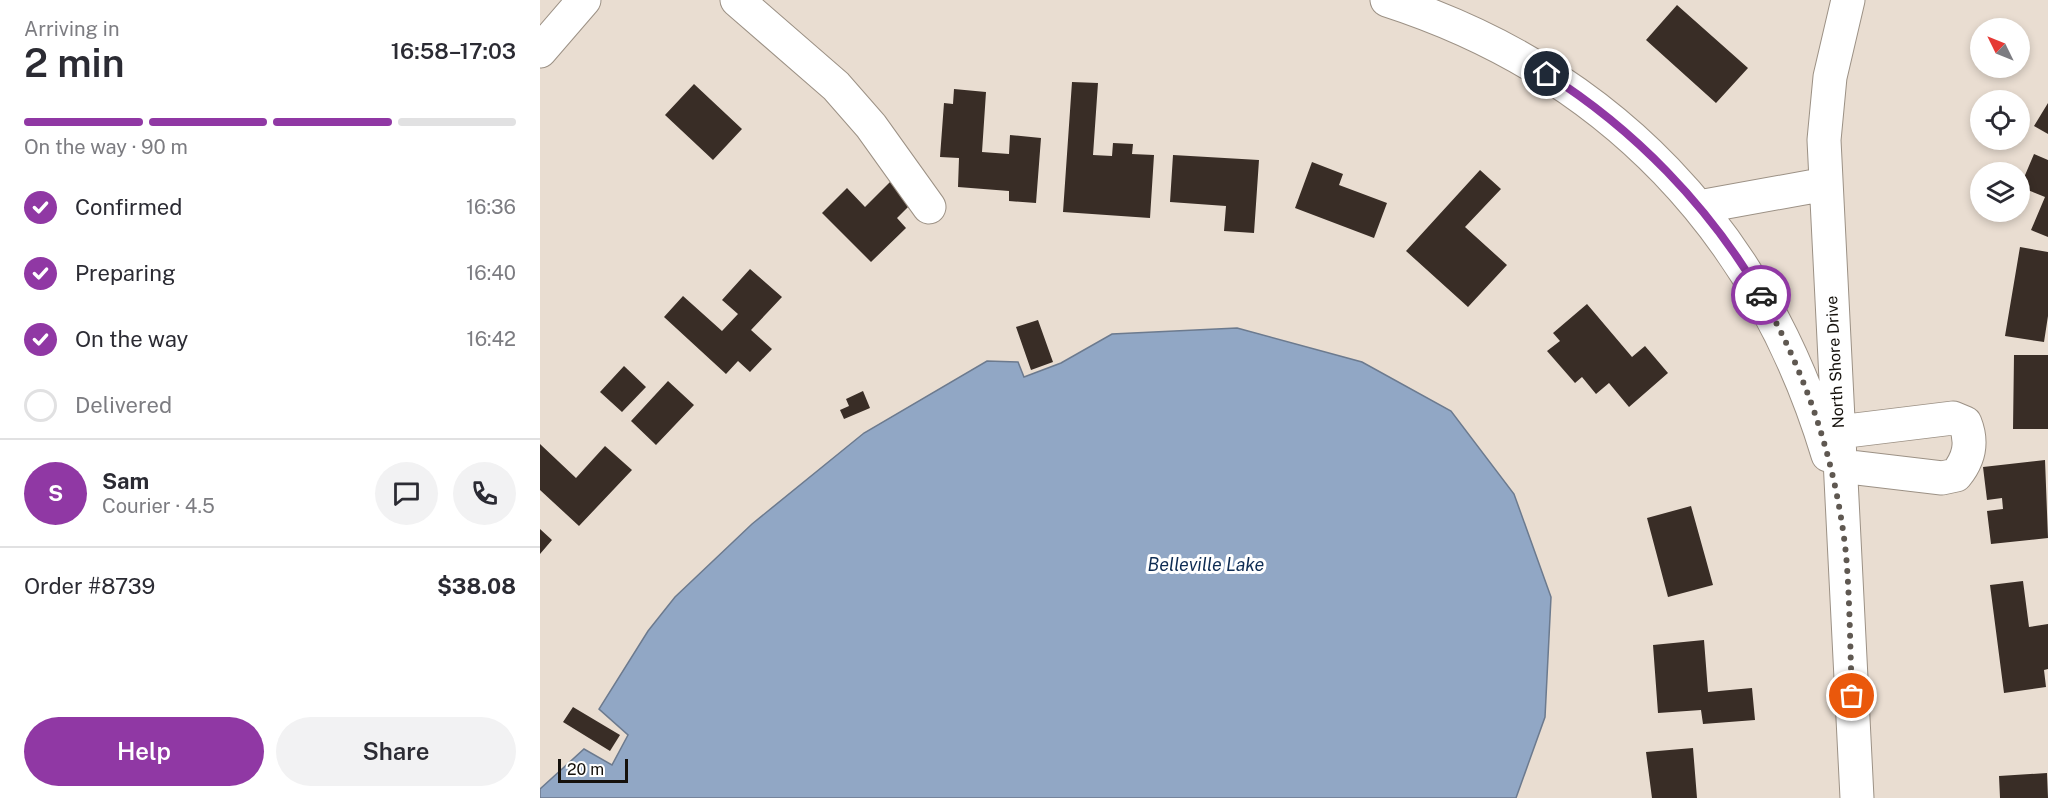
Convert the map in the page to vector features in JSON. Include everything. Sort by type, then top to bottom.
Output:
[{"type":"street","points":[[540,51],[584,0]]},
{"type":"street","points":[[737,0],[836,86],[871,126],[929,207]]},
{"type":"street","points":[[1387,0],[1464,28],[1564,84],[1597,108],[1647,152],[1699,207],[1752,280],[1800,372],[1829,459],[1846,554]]},
{"type":"street","name":"North Shore Drive","points":[[1848,0],[1830,77],[1824,140],[1857,798]]},
{"type":"street","points":[[1699,207],[1826,184]]},
{"type":"street","points":[[1839,432],[1953,418],[1965,423],[1970,446],[1964,465],[1956,476],[1942,478],[1841,466]]},
{"type":"water","name":"Belleville Lake","points":[[1237,328],[1362,362],[1451,411],[1514,494],[1551,597],[1545,717],[1516,798],[540,798],[540,789],[584,749],[612,765],[628,735],[599,709],[648,631],[675,597],[752,524],[864,433],[987,361],[1018,362],[1024,377],[1061,363],[1112,334]]},
{"type":"building","points":[[1677,5],[1748,68],[1716,103],[1646,40]]},
{"type":"building","points":[[1072,82],[1098,83],[1093,155],[1112,156],[1113,143],[1133,144],[1132,154],[1154,155],[1150,218],[1063,212]]},
{"type":"building","points":[[694,84],[742,129],[713,160],[665,115]]},
{"type":"building","points":[[954,89],[986,92],[982,152],[1009,154],[1010,135],[1041,138],[1036,203],[1009,201],[1009,191],[958,187],[959,158],[940,157],[944,103],[953,104]]},
{"type":"building","points":[[2048,103],[2048,134],[2034,126]]},
{"type":"building","points":[[2034,154],[2048,160],[2048,237],[2031,230],[2045,197],[2030,191],[2030,163]]},
{"type":"building","points":[[1173,155],[1259,160],[1254,233],[1224,231],[1226,206],[1170,202]]},
{"type":"building","points":[[1312,162],[1343,174],[1339,185],[1387,203],[1374,238],[1295,208]]},
{"type":"building","points":[[1480,170],[1501,189],[1465,227],[1507,265],[1468,307],[1406,251]]},
{"type":"building","points":[[890,182],[911,204],[897,218],[906,228],[871,262],[822,213],[847,188],[865,207]]},
{"type":"building","points":[[2020,247],[2048,252],[2048,316],[2044,342],[2005,336]]},
{"type":"building","points":[[750,269],[782,297],[751,330],[772,349],[750,372],[738,361],[726,374],[664,317],[683,296],[722,331],[738,314],[722,300]]},
{"type":"building","points":[[1587,304],[1632,357],[1645,346],[1668,373],[1629,407],[1609,383],[1596,394],[1582,377],[1575,383],[1547,351],[1560,341],[1553,333]]},
{"type":"building","points":[[1038,320],[1053,362],[1031,370],[1016,327]]},
{"type":"building","points":[[2014,355],[2048,355],[2048,429],[2013,429]]},
{"type":"building","points":[[624,366],[646,387],[622,412],[600,392]]},
{"type":"building","points":[[668,381],[694,405],[656,445],[631,421]]},
{"type":"building","points":[[863,391],[870,408],[844,419],[840,410],[849,406],[846,399]]},
{"type":"building","points":[[540,444],[576,478],[605,446],[632,470],[579,526],[540,490]]},
{"type":"building","points":[[2045,460],[2048,538],[1991,544],[1987,511],[2003,509],[2002,498],[1987,500],[1983,467]]},
{"type":"building","points":[[1691,506],[1713,585],[1668,597],[1647,518]]},
{"type":"building","points":[[540,529],[552,540],[540,554]]},
{"type":"building","points":[[2023,581],[2029,627],[2048,624],[2048,669],[2044,670],[2046,687],[2004,693],[1990,585]]},
{"type":"building","points":[[1704,640],[1708,692],[1752,688],[1755,720],[1703,724],[1701,710],[1658,713],[1653,645]]},
{"type":"building","points":[[573,707],[620,735],[610,751],[563,722]]},
{"type":"building","points":[[1693,748],[1697,798],[1652,798],[1646,752]]},
{"type":"building","points":[[2047,773],[2048,798],[2000,798],[1999,776]]},
{"type":"way so far","points":[[1761,295],[1800,372],[1829,459],[1846,554],[1852,696]]},
{"type":"route","points":[[1547,74],[1597,108],[1672,177],[1723,237],[1761,295]]}]
